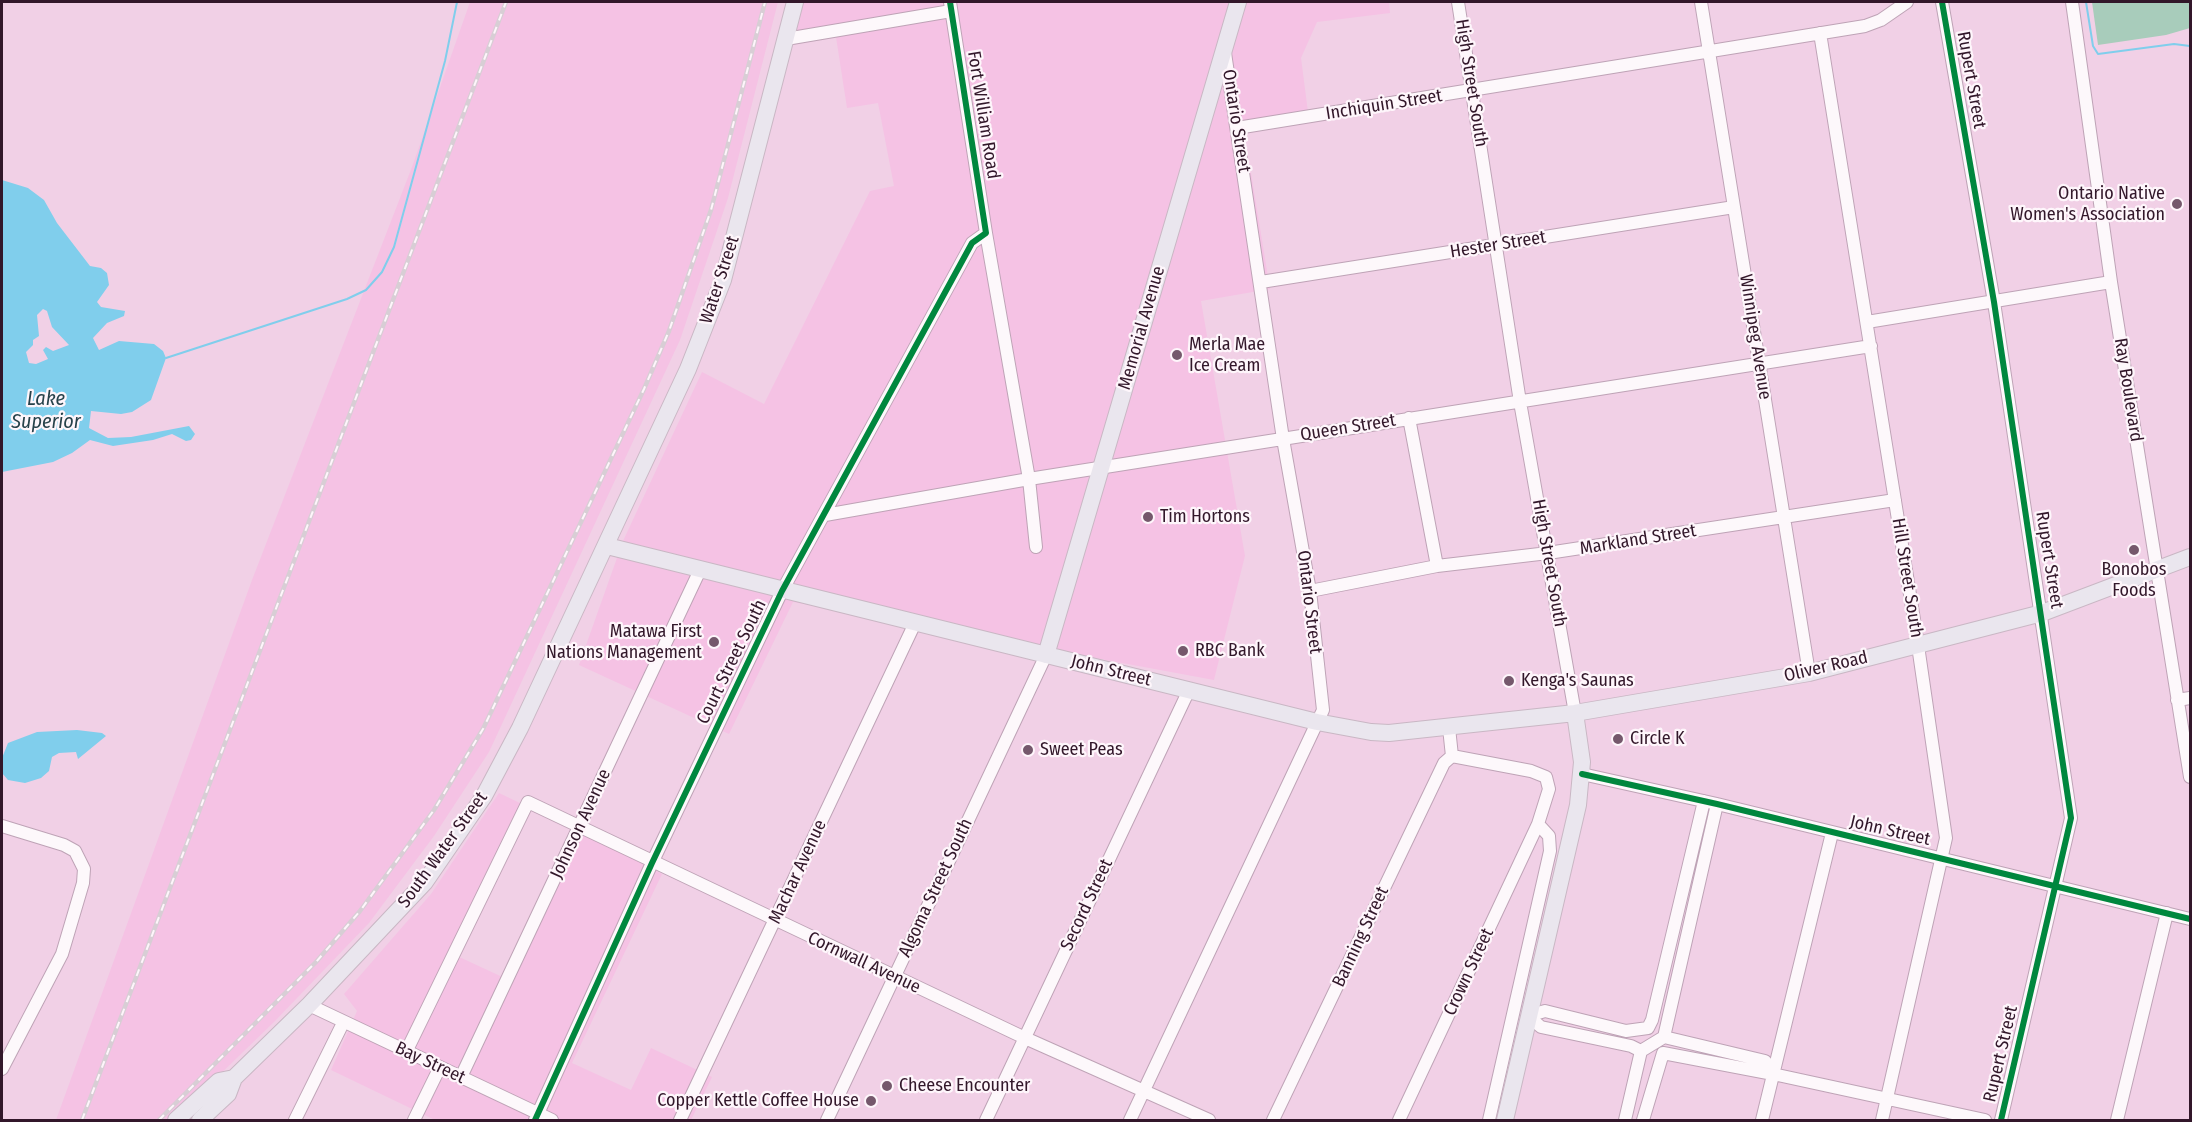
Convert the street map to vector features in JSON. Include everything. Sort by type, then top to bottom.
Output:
[{"type":"main road","name":"Water Street","points":[[607,546],[688,369],[723,280],[795,2]]},
{"type":"main road","name":"Memorial Avenue","points":[[1046,655],[1238,2]]},
{"type":"main road","name":"John Street","points":[[607,546],[1317,722],[1371,732],[1449,728]]},
{"type":"main road","name":"South Water Street","points":[[200,1120],[228,1094],[234,1078],[309,1005],[418,890],[474,812],[520,728],[607,546]]},
{"type":"main road","name":"Oliver Road","points":[[1449,728],[1575,714],[1809,673],[2042,613],[2190,557]]},
{"type":"main road","name":"High Street South","points":[[1505,1120],[1578,805],[1582,774],[1575,714]]},
{"type":"main road","name":"South Water Street","points":[[176,1120],[219,1081],[234,1078]]},
{"type":"street","name":"High Street South","points":[[1458,2],[1520,402],[1575,714]]},
{"type":"street","name":"Winnipeg Avenue","points":[[1701,2],[1809,673]]},
{"type":"street","name":"Inchiquin Street","points":[[1236,128],[1820,33],[1881,20],[1907,2]]},
{"type":"street","name":"Rupert Street","points":[[1942,2],[1994,302],[2071,818],[2001,1120]]},
{"type":"street","name":"Ray Boulevard","points":[[2072,2],[2111,282],[2190,777]]},
{"type":"street","points":[[786,39],[950,6]]},
{"type":"street","name":"Fort William Road","points":[[950,6],[986,233],[1029,479],[1036,546]]},
{"type":"street","name":"Hill Street South","points":[[1820,33],[1868,322],[1946,838],[1882,1120]]},
{"type":"street","name":"Ontario Street","points":[[1130,1120],[1323,710],[1310,591],[1283,439],[1224,46]]},
{"type":"street","name":"Hester Street","points":[[1261,282],[1734,207]]},
{"type":"street","name":"Court Street South","points":[[537,1117],[652,863],[782,591],[972,243],[986,233]]},
{"type":"street","points":[[1868,322],[2111,282]]},
{"type":"street","name":"Queen Street","points":[[825,515],[1029,479],[1871,346]]},
{"type":"street","points":[[1409,418],[1437,566]]},
{"type":"street","name":"Markland Street","points":[[1310,591],[1437,566],[1548,553],[1895,500]]},
{"type":"street","name":"Johnson Avenue","points":[[461,1077],[700,570]]},
{"type":"street","name":"Machar Avenue","points":[[680,1120],[915,623]]},
{"type":"street","name":"Algoma Street South","points":[[826,1120],[1046,655]]},
{"type":"street","name":"Secord Street","points":[[986,1120],[1189,690]]},
{"type":"street","points":[[2177,700],[2190,698]]},
{"type":"street","points":[[1449,728],[1452,756],[1531,771],[1546,777],[1549,789],[1538,824],[1549,836],[1548,863],[1489,1120]]},
{"type":"street","name":"Banning Street","points":[[1273,1120],[1439,772],[1452,756]]},
{"type":"street","name":"John Street","points":[[1582,774],[1717,804],[2190,919]]},
{"type":"street","points":[[1528,1016],[1545,1011],[1626,1031],[1648,1028],[1652,1020],[1704,801]]},
{"type":"street","name":"Cornwall Avenue","points":[[406,1052],[523,808],[528,802],[894,978],[1143,1093],[1209,1120]]},
{"type":"street","points":[[1669,1039],[1717,804]]},
{"type":"street","name":"Crown Street","points":[[1399,1120],[1538,824]]},
{"type":"street","points":[[2,826],[64,845],[75,851],[84,868],[83,884],[62,954],[2,1069]]},
{"type":"street","points":[[1762,1120],[1832,833]]},
{"type":"street","points":[[2117,1120],[2167,913]]},
{"type":"street","name":"Bay Street","points":[[309,1005],[461,1077],[537,1117],[552,1120]]},
{"type":"street","points":[[1528,1016],[1541,1026],[1631,1046],[1641,1051],[1669,1039],[1765,1061],[1773,1074]]},
{"type":"street","points":[[295,1120],[343,1023]]},
{"type":"street","points":[[1626,1120],[1641,1051]]},
{"type":"street","points":[[1643,1120],[1663,1053],[1773,1074],[1985,1120]]},
{"type":"street","points":[[414,1120],[440,1067]]},
{"type":"shaded area","points":[[470,2],[778,2],[728,198],[680,340],[489,752],[434,836],[369,923],[275,1021],[173,1120],[56,1120],[252,580],[412,167]]},
{"type":"shaded area","points":[[801,2],[1389,2],[1390,13],[1317,22],[1301,58],[1309,120],[1244,130],[1270,289],[1201,301],[1245,556],[1214,680],[793,602],[729,734],[579,665],[623,541],[702,372],[764,404],[870,191],[894,186],[878,103],[847,108],[836,37],[791,43]]},
{"type":"shaded area","points":[[499,793],[522,804],[455,955],[511,981],[581,832],[662,874],[572,1063],[631,1090],[651,1048],[712,1077],[691,1120],[435,1120],[331,1070],[357,1011],[344,994],[431,894]]},
{"type":"green space","points":[[2092,2],[2190,2],[2190,28],[2166,35],[2098,45]]},
{"type":"water","name":"Lake Superior","points":[[2,180],[28,188],[44,200],[57,223],[90,266],[101,268],[107,273],[109,285],[97,302],[101,307],[125,311],[124,316],[107,323],[93,338],[99,350],[119,341],[154,344],[163,351],[166,358],[151,400],[132,412],[121,414],[91,411],[89,428],[108,438],[131,437],[189,426],[195,434],[191,440],[186,441],[172,434],[153,440],[113,446],[90,440],[72,453],[53,462],[2,472]],"holes":[[[43,309],[47,311],[52,327],[69,345],[53,351],[46,347],[43,350],[48,359],[36,364],[29,363],[26,352],[33,345],[33,340],[39,336],[37,315]]]},
{"type":"water","points":[[77,730],[102,733],[106,736],[78,759],[76,752],[59,753],[52,757],[49,771],[41,778],[25,783],[8,780],[2,773],[2,758],[8,743],[37,732]]},
{"type":"waterway","points":[[166,358],[347,299],[366,290],[382,272],[394,247],[445,61],[457,2]]},
{"type":"waterway","points":[[2086,2],[2093,46],[2098,54],[2174,44],[2190,46]]},
{"type":"railway","points":[[82,1120],[506,2]]},
{"type":"railway","points":[[159,1120],[316,962],[360,911],[434,810],[483,729],[644,389],[669,331],[711,210],[765,2]]},
{"type":"cycle path","points":[[535,1120],[652,863],[782,591],[972,243],[986,233],[950,2]]},
{"type":"cycle path","points":[[1942,2],[1994,302],[2071,818],[2001,1120]]},
{"type":"cycle path","points":[[1582,774],[1717,804],[2190,919]]},
{"type":"place","name":"Ontario Native Women's Association","points":[[2177,204]]},
{"type":"place","name":"Merla Mae Ice Cream","points":[[1177,355]]},
{"type":"place","name":"Tim Hortons","points":[[1148,517]]},
{"type":"place","name":"Bonobos Foods","points":[[2134,550]]},
{"type":"place","name":"Matawa First Nations Management","points":[[714,642]]},
{"type":"place","name":"RBC Bank","points":[[1183,651]]},
{"type":"place","name":"Kenga's Saunas","points":[[1509,681]]},
{"type":"place","name":"Circle K","points":[[1618,739]]},
{"type":"place","name":"Sweet Peas","points":[[1028,750]]},
{"type":"place","name":"Cheese Encounter","points":[[887,1086]]},
{"type":"place","name":"Copper Kettle Coffee House","points":[[871,1101]]}]
